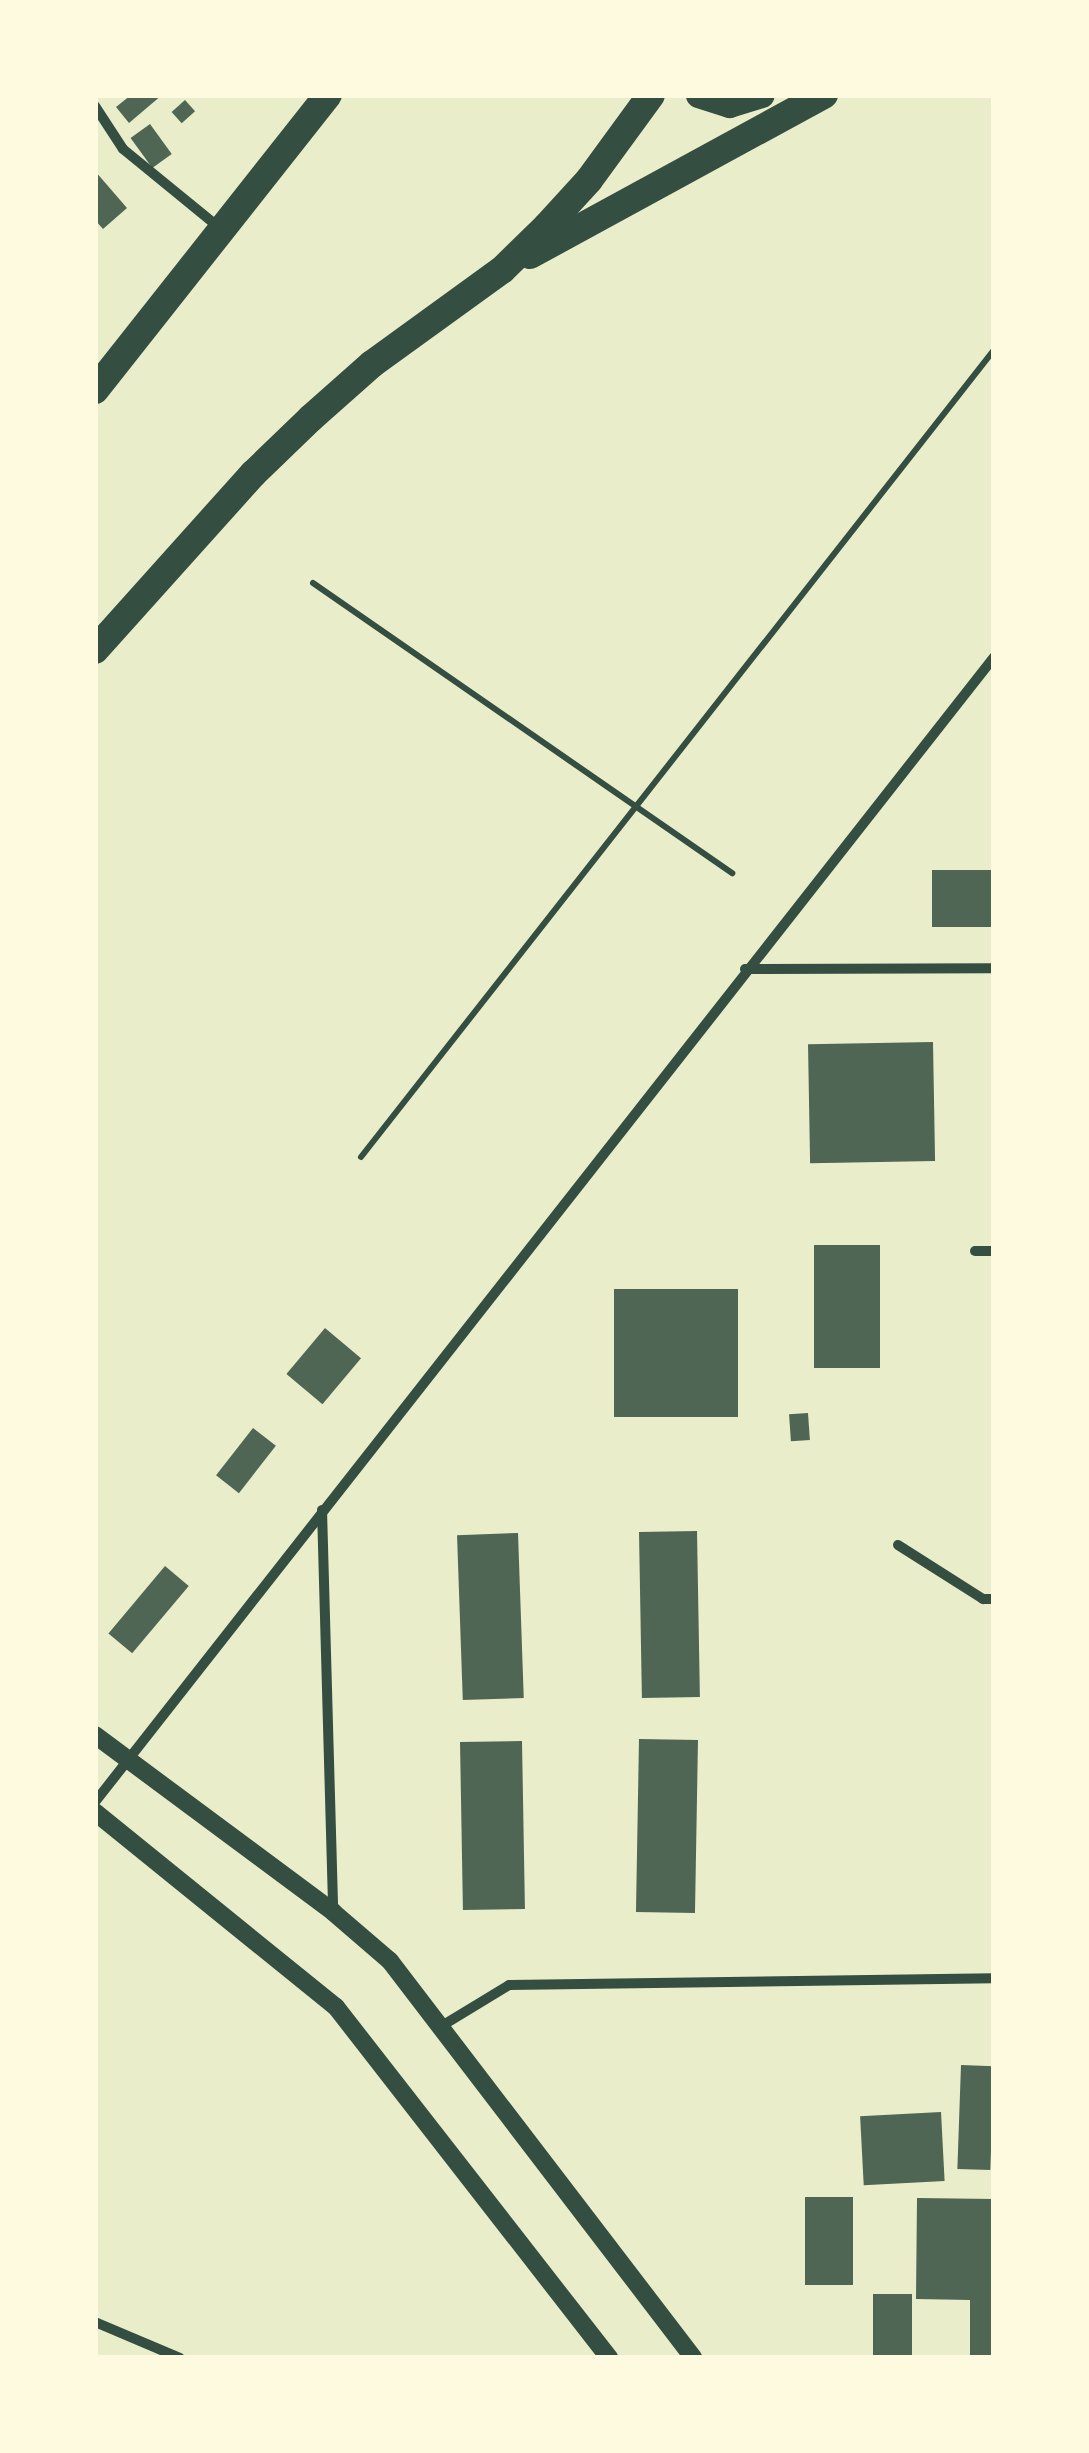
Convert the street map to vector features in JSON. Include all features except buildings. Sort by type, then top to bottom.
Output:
[{"type":"highway","points":[[502,270],[589,180],[650,95]]},
{"type":"highway","points":[[95,650],[253,474],[311,418],[397,345],[502,270],[824,95]]},
{"type":"highway","points":[[95,390],[317,102]]},
{"type":"main road","points":[[698,95],[728,105],[762,95]]},
{"type":"street","points":[[95,106],[123,149],[220,228]]},
{"type":"street","points":[[95,1802],[994,656]]},
{"type":"street","points":[[745,969],[994,968]]},
{"type":"street","points":[[974,1251],[994,1251]]},
{"type":"street","points":[[322,1510],[333,1912]]},
{"type":"street","points":[[898,1546],[983,1599],[994,1599]]},
{"type":"street","points":[[95,1735],[333,1912],[390,1961],[693,2358]]},
{"type":"street","points":[[95,1812],[336,2007],[609,2358]]},
{"type":"street","points":[[440,2027],[508,1985],[994,1978]]},
{"type":"street","points":[[95,2322],[180,2358]]},
{"type":"path","points":[[361,1157],[994,350]]},
{"type":"path","points":[[313,583],[732,872]]}]
